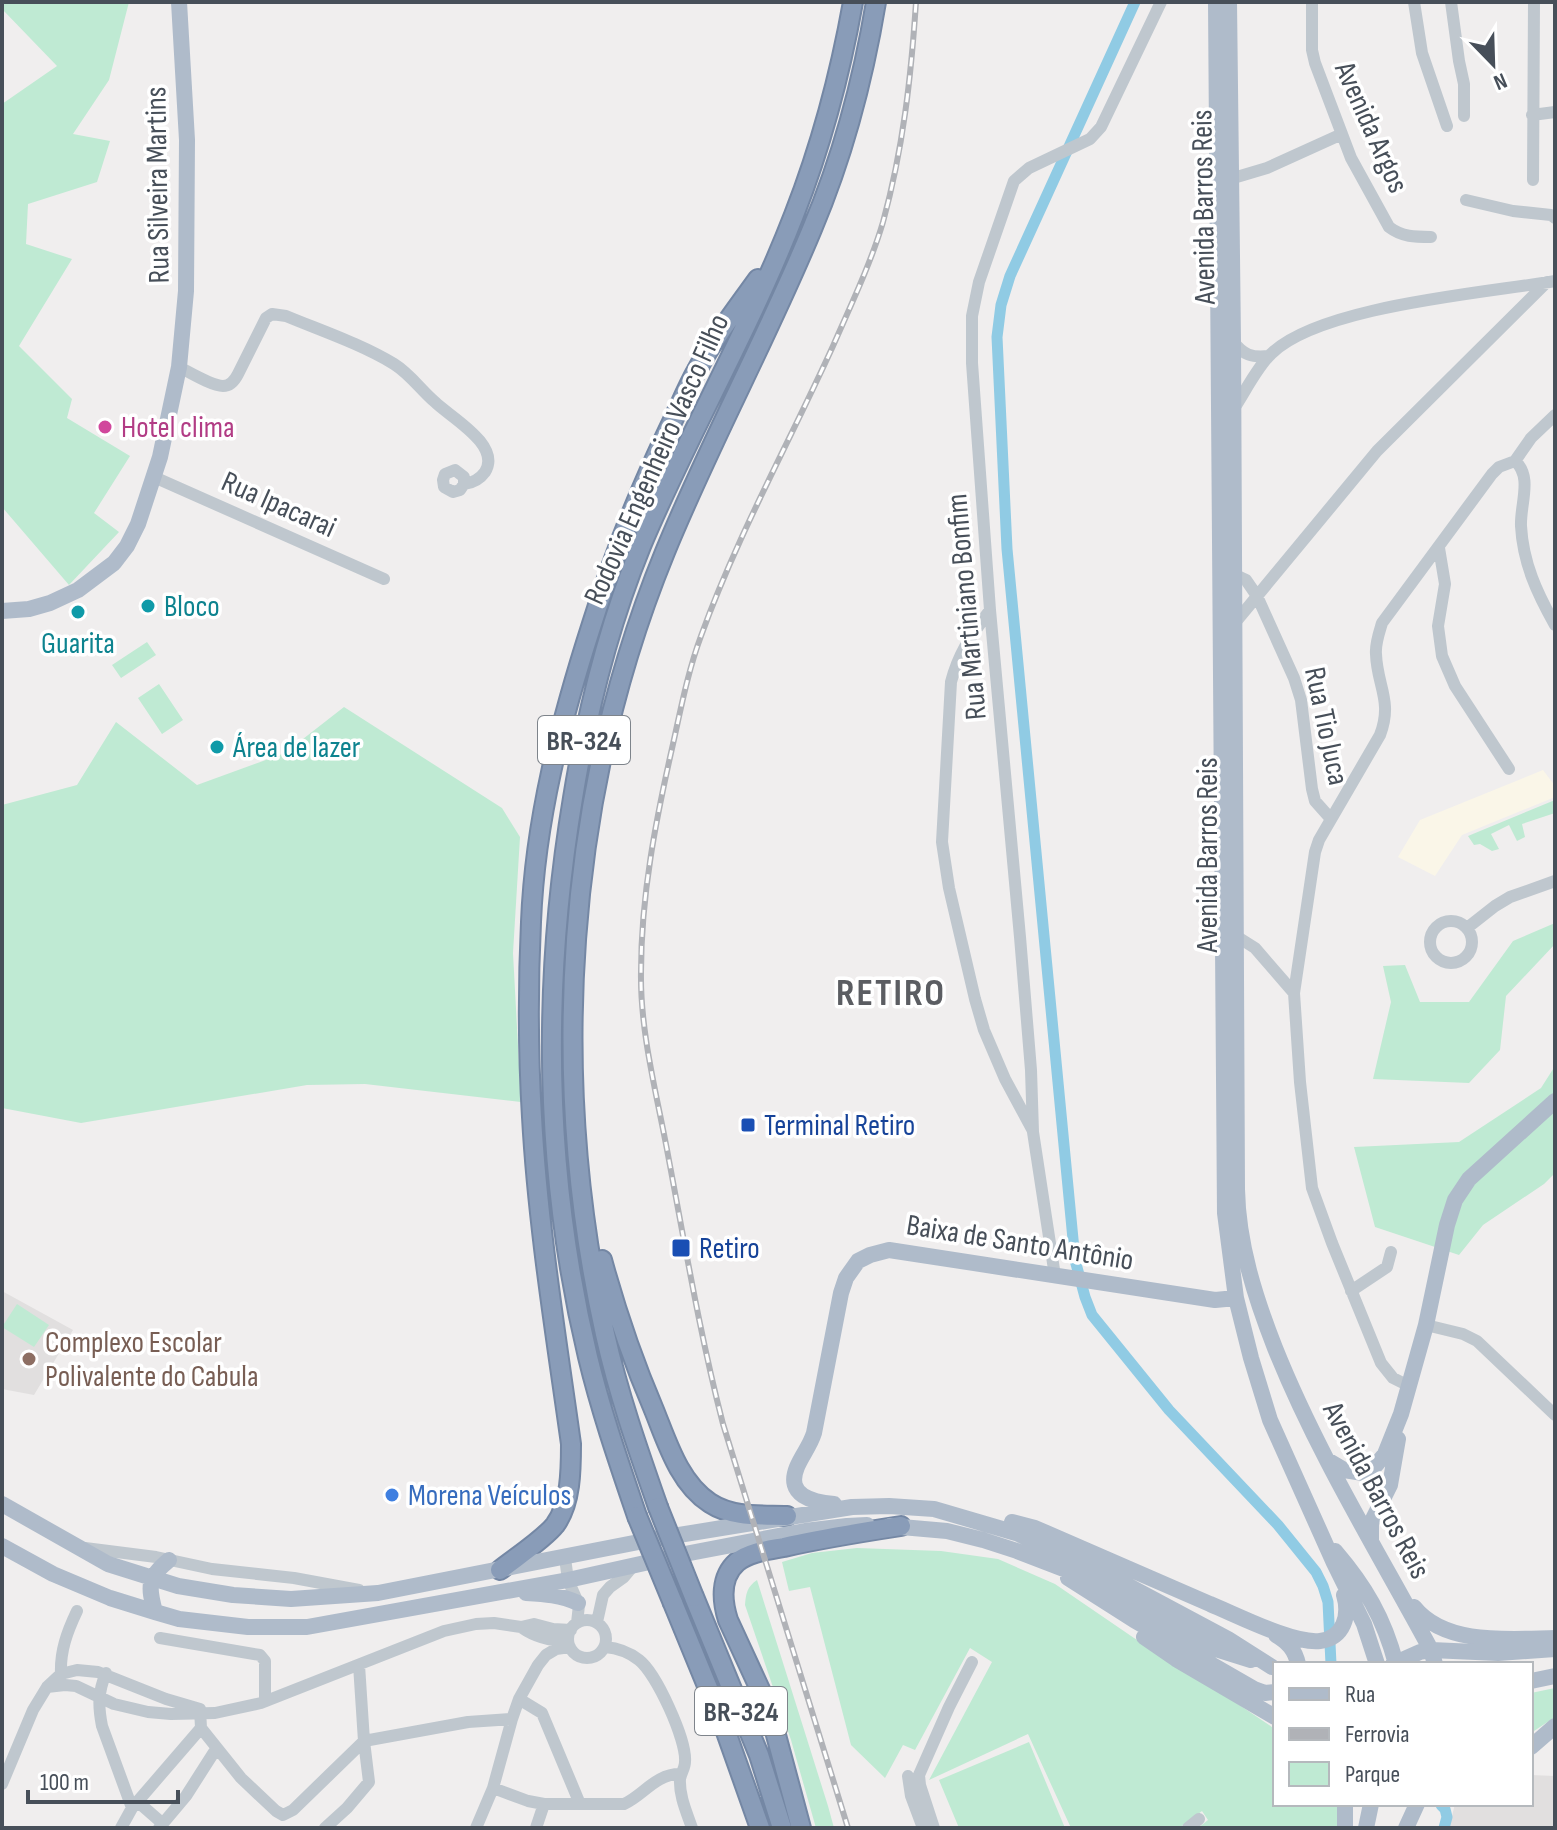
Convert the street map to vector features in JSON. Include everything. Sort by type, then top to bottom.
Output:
[{"type":"highway","name":"Rodovia Engenheiro Vasco Filho","points":[[760,1828],[726,1732],[637,1516],[588,1357],[559,1190],[553,1117],[551,1016],[562,865],[590,711],[606,646],[625,586],[668,487],[747,323],[803,193],[840,71],[853,2]]},
{"type":"highway","name":"Rodovia Engenheiro Vasco Filho","points":[[782,1828],[759,1755],[658,1507],[633,1436],[605,1336],[590,1258],[581,1187],[572,1016],[584,867],[598,781],[628,651],[666,549],[771,324],[824,199],[862,75],[876,2]]},
{"type":"highway","points":[[500,1570],[554,1526],[562,1511],[571,1477],[571,1444],[548,1273],[532,1118],[531,918],[547,791],[565,714],[606,580],[647,474],[697,370],[780,247]]},
{"type":"highway","points":[[562,865],[560,803],[565,714]]},
{"type":"highway","points":[[581,1187],[631,1355],[665,1439],[684,1476],[701,1496],[727,1512],[787,1516]]},
{"type":"highway","points":[[801,1828],[769,1709],[723,1605],[725,1581],[732,1568],[748,1555],[901,1526]]},
{"type":"main road","name":"Rua Silveira Martins","points":[[2,611],[29,609],[50,603],[78,590],[114,563],[138,524],[154,477],[179,367],[186,291],[186,102],[179,2]]},
{"type":"main road","name":"Avenida Barros Reis","points":[[1216,2],[1225,1200],[1228,1239],[1236,1298],[1270,1420],[1364,1624],[1376,1662]]},
{"type":"main road","name":"Avenida Barros Reis","points":[[1229,2],[1237,1196],[1240,1229],[1268,1330],[1290,1384],[1326,1460],[1433,1657]]},
{"type":"main road","points":[[1363,1473],[1376,1465],[1385,1454],[1401,1414],[1426,1325],[1455,1200],[1469,1179],[1555,1101]]},
{"type":"main road","name":"Baixa de Santo Antônio","points":[[852,1507],[804,1498],[798,1491],[795,1472],[814,1433],[846,1278],[855,1264],[870,1255],[889,1250],[1215,1300],[1236,1298]]},
{"type":"main road","points":[[1236,1298],[1242,1284],[1246,1258]]},
{"type":"main road","points":[[1372,1542],[1371,1523],[1390,1485],[1401,1414]]},
{"type":"main road","points":[[1326,1460],[1344,1470],[1372,1477],[1377,1481],[1382,1500]]},
{"type":"main road","points":[[2,1504],[108,1564],[178,1586],[233,1595],[291,1599],[378,1593],[787,1516],[852,1507],[889,1506],[987,1515],[1035,1528],[1260,1625],[1308,1641],[1321,1641],[1342,1629],[1347,1614],[1334,1563]]},
{"type":"main road","points":[[934,1509],[1016,1533],[1082,1561],[1228,1639],[1273,1668]]},
{"type":"main road","points":[[2,1546],[53,1574],[110,1598],[179,1619],[248,1627],[307,1627],[568,1580],[805,1531],[847,1526],[901,1526],[947,1531],[1043,1561],[1082,1576],[1216,1649],[1273,1668]]},
{"type":"main road","points":[[1321,1534],[1370,1596],[1395,1662]]},
{"type":"main road","points":[[155,1612],[151,1578],[169,1560]]},
{"type":"main road","points":[[1043,1561],[1131,1629],[1273,1716]]},
{"type":"main road","points":[[1396,1586],[1421,1616],[1461,1635],[1477,1638],[1555,1638]]},
{"type":"main road","points":[[500,1591],[552,1595],[578,1603]]},
{"type":"main road","points":[[1086,1592],[1254,1689],[1273,1692]]},
{"type":"main road","points":[[1260,1625],[1286,1640],[1297,1662]]},
{"type":"main road","points":[[1397,1662],[1420,1652],[1433,1657],[1555,1649]]},
{"type":"main road","points":[[1533,1681],[1555,1676]]},
{"type":"main road","points":[[1533,1745],[1555,1726]]},
{"type":"main road","points":[[1345,1806],[1345,1828]]},
{"type":"main road","points":[[1366,1828],[1371,1806]]},
{"type":"main road","points":[[1408,1825],[1416,1806]]},
{"type":"street","name":"Rua Martiniano Bonfim","points":[[1062,1277],[1033,1132],[1031,1070],[990,610],[972,363],[972,316],[979,282],[1014,181],[1029,168],[1096,134],[1161,2]]},
{"type":"street","name":"Avenida Argos","points":[[1312,2],[1312,50],[1351,158],[1389,227],[1407,236],[1431,237]]},
{"type":"street","points":[[1414,2],[1422,53],[1447,126]]},
{"type":"street","points":[[1451,2],[1464,84],[1464,116]]},
{"type":"street","points":[[1533,180],[1534,2]]},
{"type":"street","points":[[1532,115],[1555,112]]},
{"type":"street","points":[[1230,179],[1267,168],[1342,134]]},
{"type":"street","points":[[1466,200],[1555,218]]},
{"type":"street","points":[[1233,410],[1269,356],[1310,328],[1410,304],[1551,282]]},
{"type":"street","points":[[1234,624],[1387,440],[1551,282]]},
{"type":"street","points":[[179,367],[215,384],[228,385],[238,374],[266,318],[272,314],[286,316],[395,365],[443,410],[476,435],[487,452],[487,467],[479,478],[464,484]]},
{"type":"street","points":[[1233,341],[1239,350],[1250,356],[1269,356]]},
{"type":"street","points":[[1409,1386],[1393,1378],[1381,1363],[1312,1188],[1294,993],[1315,852],[1384,723],[1386,703],[1375,650],[1382,623],[1492,474],[1499,467],[1515,461],[1531,438],[1555,415]]},
{"type":"street","points":[[1515,461],[1525,479],[1521,508],[1525,557],[1535,589],[1555,625]]},
{"type":"street","name":"Rua Ipacarai","points":[[154,477],[384,579]]},
{"type":"street","points":[[1439,548],[1445,584],[1438,626],[1442,656],[1455,686],[1509,769]]},
{"type":"street","points":[[1233,574],[1246,580],[1257,596]]},
{"type":"street","name":"Rua Tio Juca","points":[[1257,596],[1301,700],[1315,801],[1331,819]]},
{"type":"street","points":[[990,610],[964,645],[951,682],[942,842],[949,888],[984,1030],[1033,1132]]},
{"type":"street","points":[[1467,928],[1510,897],[1555,881]]},
{"type":"street","points":[[1236,936],[1255,948],[1294,993]]},
{"type":"street","points":[[1351,1291],[1387,1267],[1391,1252]]},
{"type":"street","points":[[1426,1325],[1463,1334],[1477,1341],[1555,1415]]},
{"type":"street","points":[[74,1546],[378,1593]]},
{"type":"street","points":[[476,1828],[493,1788],[519,1699],[538,1665],[546,1655],[556,1649],[572,1635],[587,1620],[597,1622],[605,1632],[605,1647],[598,1655],[586,1658],[574,1653],[572,1635],[578,1603],[568,1580],[565,1558]]},
{"type":"street","points":[[597,1622],[603,1595],[634,1565]]},
{"type":"street","points":[[61,1674],[63,1644],[77,1611]]},
{"type":"street","points":[[47,1687],[76,1686],[114,1704],[148,1712],[215,1713],[265,1701],[454,1628],[494,1623],[521,1627],[552,1640],[572,1635]]},
{"type":"street","points":[[160,1638],[260,1655],[265,1661],[265,1701]]},
{"type":"street","points":[[605,1647],[632,1655],[653,1676],[681,1736],[685,1762],[680,1774],[680,1788],[692,1828]]},
{"type":"street","points":[[934,1828],[919,1775],[972,1662]]},
{"type":"street","points":[[325,1828],[369,1782],[359,1665]]},
{"type":"street","points":[[2,1784],[33,1710],[47,1687],[61,1674],[77,1670],[106,1673],[200,1712]]},
{"type":"street","points":[[106,1673],[98,1697],[102,1726],[135,1805],[161,1826],[186,1796],[216,1749]]},
{"type":"street","points":[[519,1699],[542,1713],[580,1804]]},
{"type":"street","points":[[200,1712],[201,1728],[216,1749],[241,1778],[283,1815],[293,1810],[364,1741],[468,1722],[512,1719]]},
{"type":"street","points":[[121,1828],[135,1805],[201,1728]]},
{"type":"street","points":[[493,1788],[544,1804],[624,1804],[656,1781],[680,1774]]},
{"type":"street","points":[[908,1776],[911,1796],[923,1828]]},
{"type":"street","points":[[536,1828],[544,1804]]},
{"type":"street","points":[[1188,1828],[1199,1819]]},
{"type":"shaded area","points":[[1543,770],[1555,786],[1555,797],[1462,835],[1435,876],[1398,857],[1420,820]]},
{"type":"shaded area","name":"Complexo Escolar Polivalente do Cabula","points":[[2,1291],[73,1330],[34,1395],[2,1389]]},
{"type":"shaded area","points":[[1533,1775],[1555,1776],[1555,1828],[1449,1828],[1454,1806],[1533,1806]]},
{"type":"green space","points":[[2,2],[129,2],[109,80],[73,134],[110,141],[97,182],[28,204],[26,244],[72,259],[19,346],[72,399],[67,418],[130,456],[94,513],[119,532],[69,585],[2,507],[2,104],[57,66],[2,9]]},
{"type":"green space","points":[[147,642],[156,655],[121,678],[112,665]]},
{"type":"green space","points":[[159,684],[183,720],[162,734],[138,698]]},
{"type":"green space","points":[[344,707],[502,808],[520,837],[513,953],[521,1102],[365,1084],[307,1085],[81,1123],[2,1108],[2,805],[77,785],[116,722],[197,785],[285,753]]},
{"type":"green space","points":[[1555,800],[1555,813],[1522,824],[1525,837],[1517,841],[1509,825],[1491,834],[1499,849],[1492,851],[1480,844],[1474,845],[1468,836]]},
{"type":"green space","points":[[1555,923],[1555,944],[1506,996],[1500,1050],[1469,1083],[1373,1079],[1391,1002],[1383,966],[1405,965],[1420,1002],[1469,1002],[1513,941]]},
{"type":"green space","points":[[1555,1066],[1555,1173],[1544,1184],[1483,1225],[1459,1255],[1375,1227],[1354,1147],[1459,1142],[1541,1088]]},
{"type":"green space","points":[[17,1304],[49,1325],[34,1347],[2,1327]]},
{"type":"green space","points":[[857,1548],[941,1551],[998,1559],[1055,1584],[1273,1728],[1273,1806],[1339,1806],[1339,1828],[1198,1828],[1208,1820],[1202,1811],[1179,1828],[1071,1828],[1028,1734],[929,1780],[992,1662],[970,1648],[915,1750],[903,1745],[885,1778],[851,1745],[810,1587],[789,1591],[782,1562],[812,1553]]},
{"type":"green space","points":[[757,1580],[834,1828],[816,1828],[791,1740],[745,1605],[748,1591]]},
{"type":"green space","points":[[1555,1688],[1555,1717],[1533,1732],[1533,1693]]},
{"type":"green space","points":[[1029,1742],[1065,1828],[959,1828],[939,1780]]},
{"type":"waterway","points":[[1135,2],[1010,276],[1001,305],[997,337],[1007,549],[1075,1260],[1092,1315],[1169,1410],[1278,1525],[1316,1572],[1328,1602],[1331,1662]]},
{"type":"waterway","points":[[1442,1806],[1447,1817],[1444,1828]]},
{"type":"railway","points":[[848,1828],[715,1391],[646,1041],[641,995],[642,943],[655,829],[692,663],[731,562],[833,346],[878,238],[901,140],[916,2]]},
{"type":"place","name":"Hotel clima","points":[[105,427]]},
{"type":"place","name":"Bloco","points":[[148,606]]},
{"type":"place","name":"Guarita","points":[[78,612]]},
{"type":"place","name":"Área de lazer","points":[[217,747]]},
{"type":"place","name":"Terminal Retiro","points":[[748,1125]]},
{"type":"place","name":"Retiro","points":[[681,1248]]},
{"type":"place","name":"Complexo Escolar Polivalente do Cabula","points":[[29,1359]]},
{"type":"place","name":"Morena Veículos","points":[[392,1495]]},
{"type":"district","name":"RETIRO","points":[[891,992]]}]
